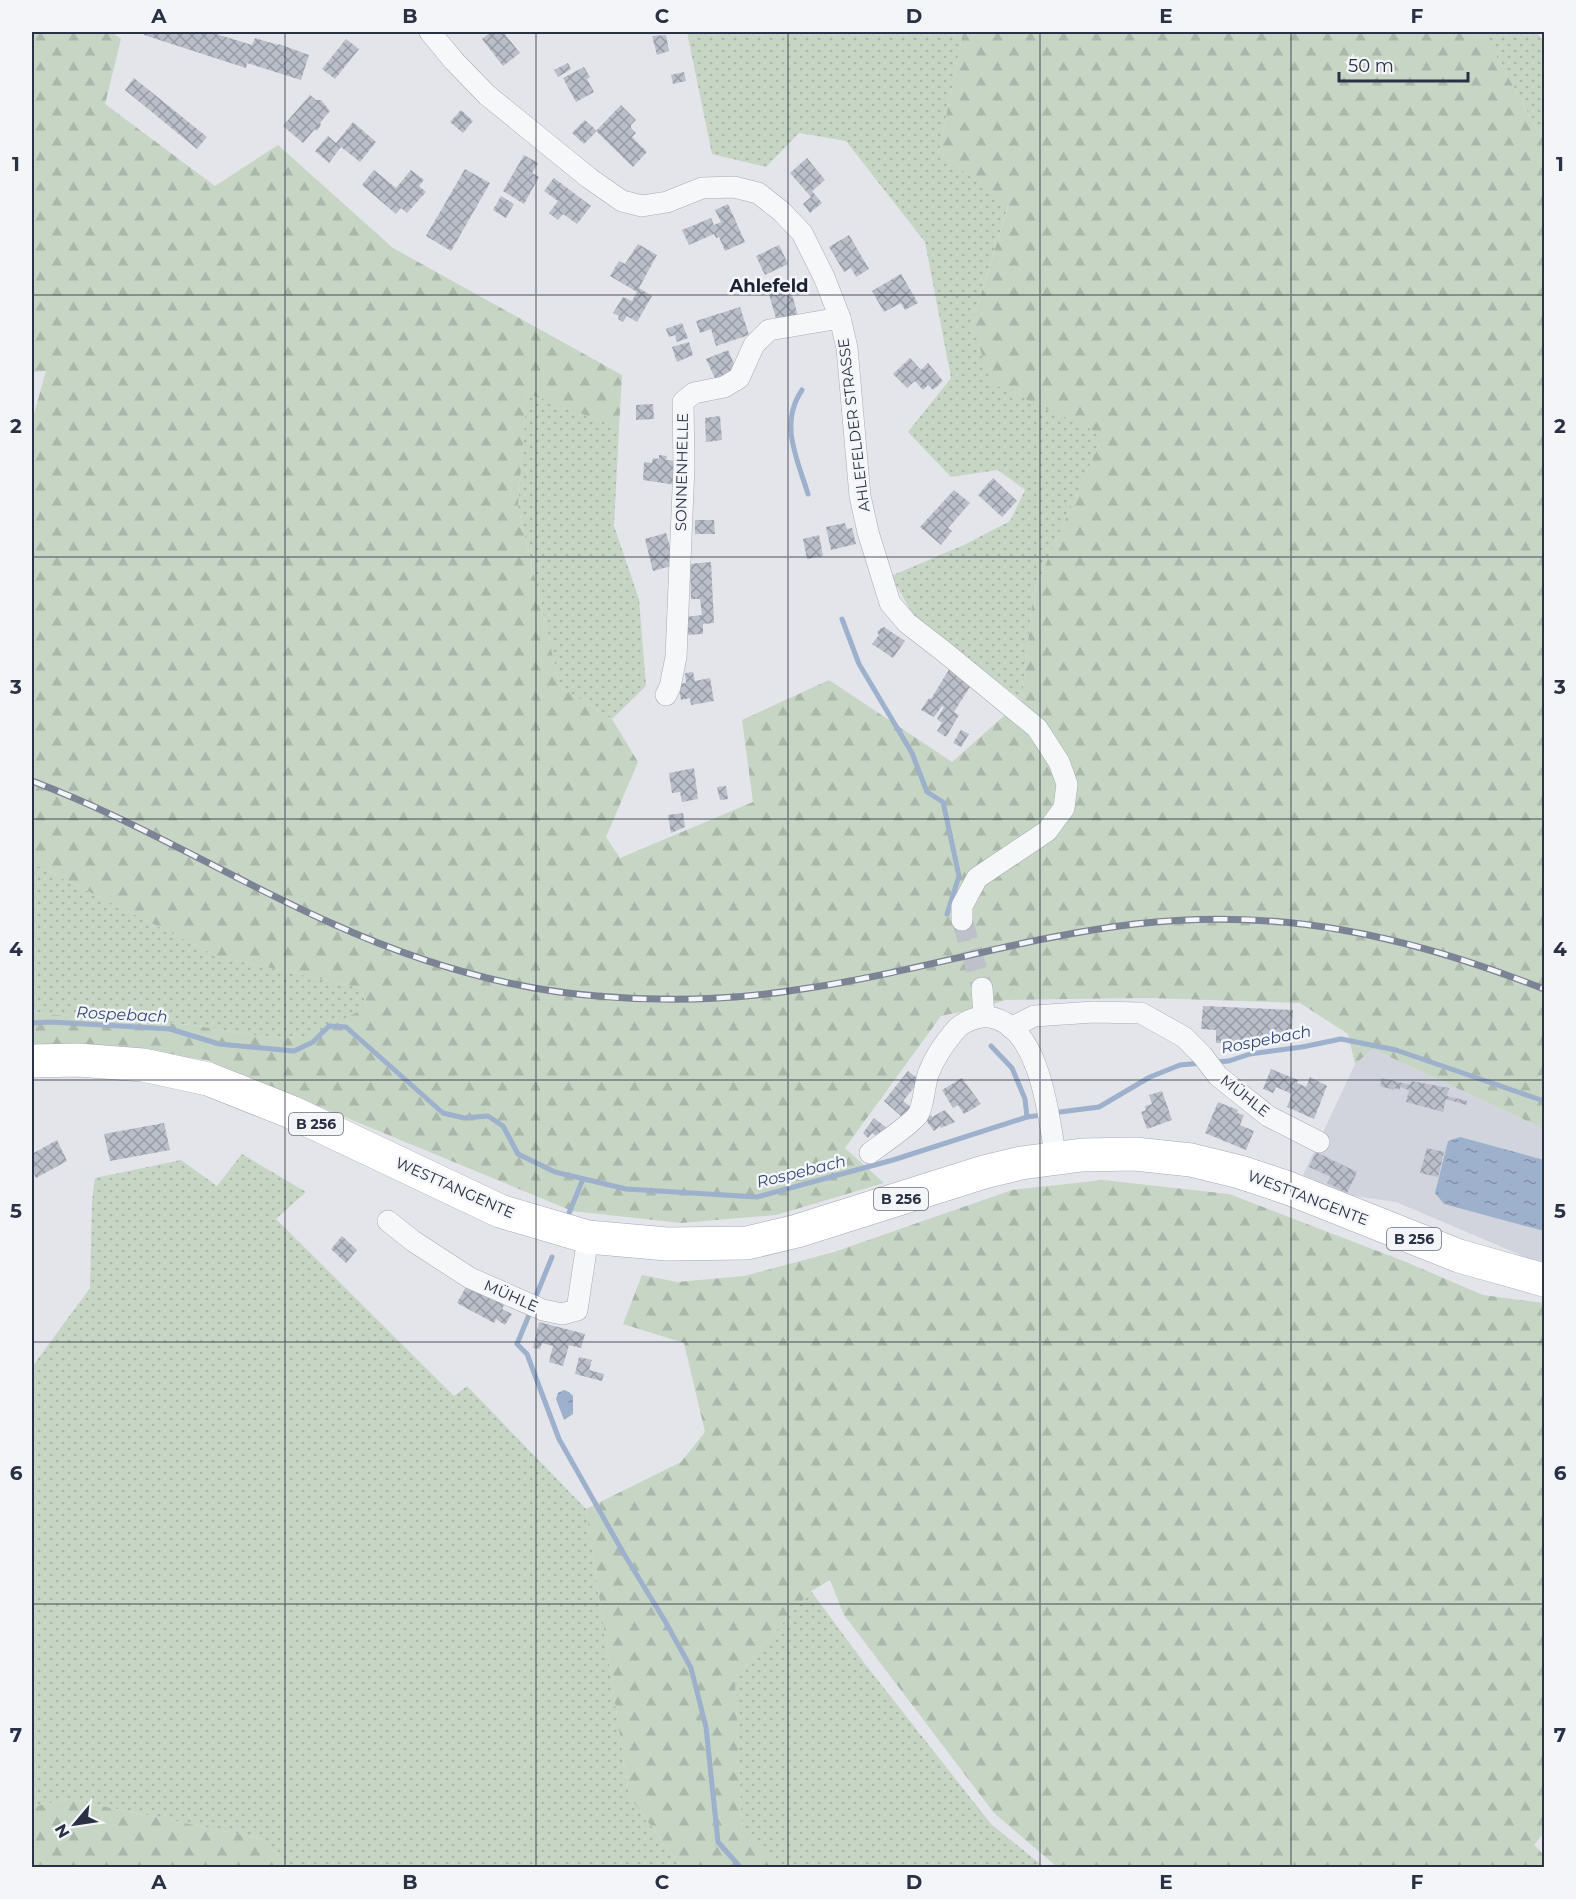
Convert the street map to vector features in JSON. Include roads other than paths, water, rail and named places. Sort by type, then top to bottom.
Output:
[{"type":"main road","name":"WESTTANGENTE","points":[[32,1061],[78,1060],[143,1065],[208,1079],[291,1112],[500,1211],[588,1237],[668,1244],[747,1243],[797,1231],[984,1172],[1053,1142],[1082,1155],[1135,1154],[1191,1160],[1230,1170],[1288,1188],[1459,1256],[1545,1280]]},
{"type":"street","name":"AHLEFELDER STRASSE","points":[[430,32],[487,95],[589,178],[622,201],[642,206],[667,202],[702,188],[734,188],[758,193],[781,210],[802,233],[824,277],[840,318],[847,348],[860,496],[868,532],[890,603],[907,623],[1036,728],[1059,762],[1067,784],[1064,808],[1047,831],[977,878],[962,906],[962,920]]},
{"type":"street","name":"SONNENHELLE","points":[[666,695],[670,687],[675,657],[684,466],[683,402],[694,393],[724,387],[739,378],[754,345],[769,330],[840,318]]},
{"type":"street","points":[[982,988],[984,1016]]},
{"type":"street","name":"MÜHLE","points":[[1011,1028],[1034,1016],[1094,1012],[1141,1013],[1184,1037],[1218,1076],[1268,1116],[1319,1142]]},
{"type":"street","points":[[870,1153],[918,1115],[929,1071],[954,1031],[966,1022],[984,1016],[994,1018],[1011,1028],[1030,1051],[1044,1091],[1053,1142]]},
{"type":"street","name":"MÜHLE","points":[[388,1221],[413,1241],[470,1278],[543,1310],[562,1314],[577,1310],[588,1237]]},
{"type":"water","points":[[1460,1137],[1544,1160],[1544,1231],[1444,1204],[1435,1193],[1448,1141]]},
{"type":"water","points":[[564,1390],[573,1396],[573,1414],[564,1420],[556,1399],[558,1393]]},
{"type":"waterway","points":[[802,390],[795,403],[791,428],[795,454],[808,494]]},
{"type":"waterway","points":[[842,619],[859,664],[912,753],[927,792],[943,802],[959,876],[947,914]]},
{"type":"waterway","name":"Rospebach","points":[[32,1023],[51,1022],[170,1029],[219,1044],[294,1051],[313,1042],[329,1026],[346,1027],[443,1113],[464,1118],[488,1116],[503,1126],[518,1154],[555,1172],[626,1189],[757,1197],[893,1160],[1027,1117],[1042,1115]]},
{"type":"waterway","name":"Rospebach","points":[[1214,1062],[1341,1039],[1396,1050],[1544,1101]]},
{"type":"waterway","points":[[991,1046],[1012,1068],[1025,1099],[1027,1117]]},
{"type":"waterway","name":"Rospebach","points":[[1052,1113],[1099,1107],[1150,1077],[1180,1065],[1202,1063]]},
{"type":"waterway","points":[[569,1213],[583,1179]]},
{"type":"waterway","points":[[536,1296],[552,1257]]},
{"type":"waterway","points":[[529,1315],[517,1344],[527,1354],[559,1439],[691,1668],[706,1727],[718,1842],[741,1868]]},
{"type":"tunnel","points":[[962,920],[982,988]]},
{"type":"railway","points":[[32,781],[108,813],[293,906],[363,937],[461,971],[528,987],[563,992],[648,999],[751,996],[886,974],[1051,937],[1135,924],[1189,920],[1293,923],[1344,930],[1443,954],[1544,989]]},
{"type":"district","name":"Ahlefeld","points":[[769,286]]}]
